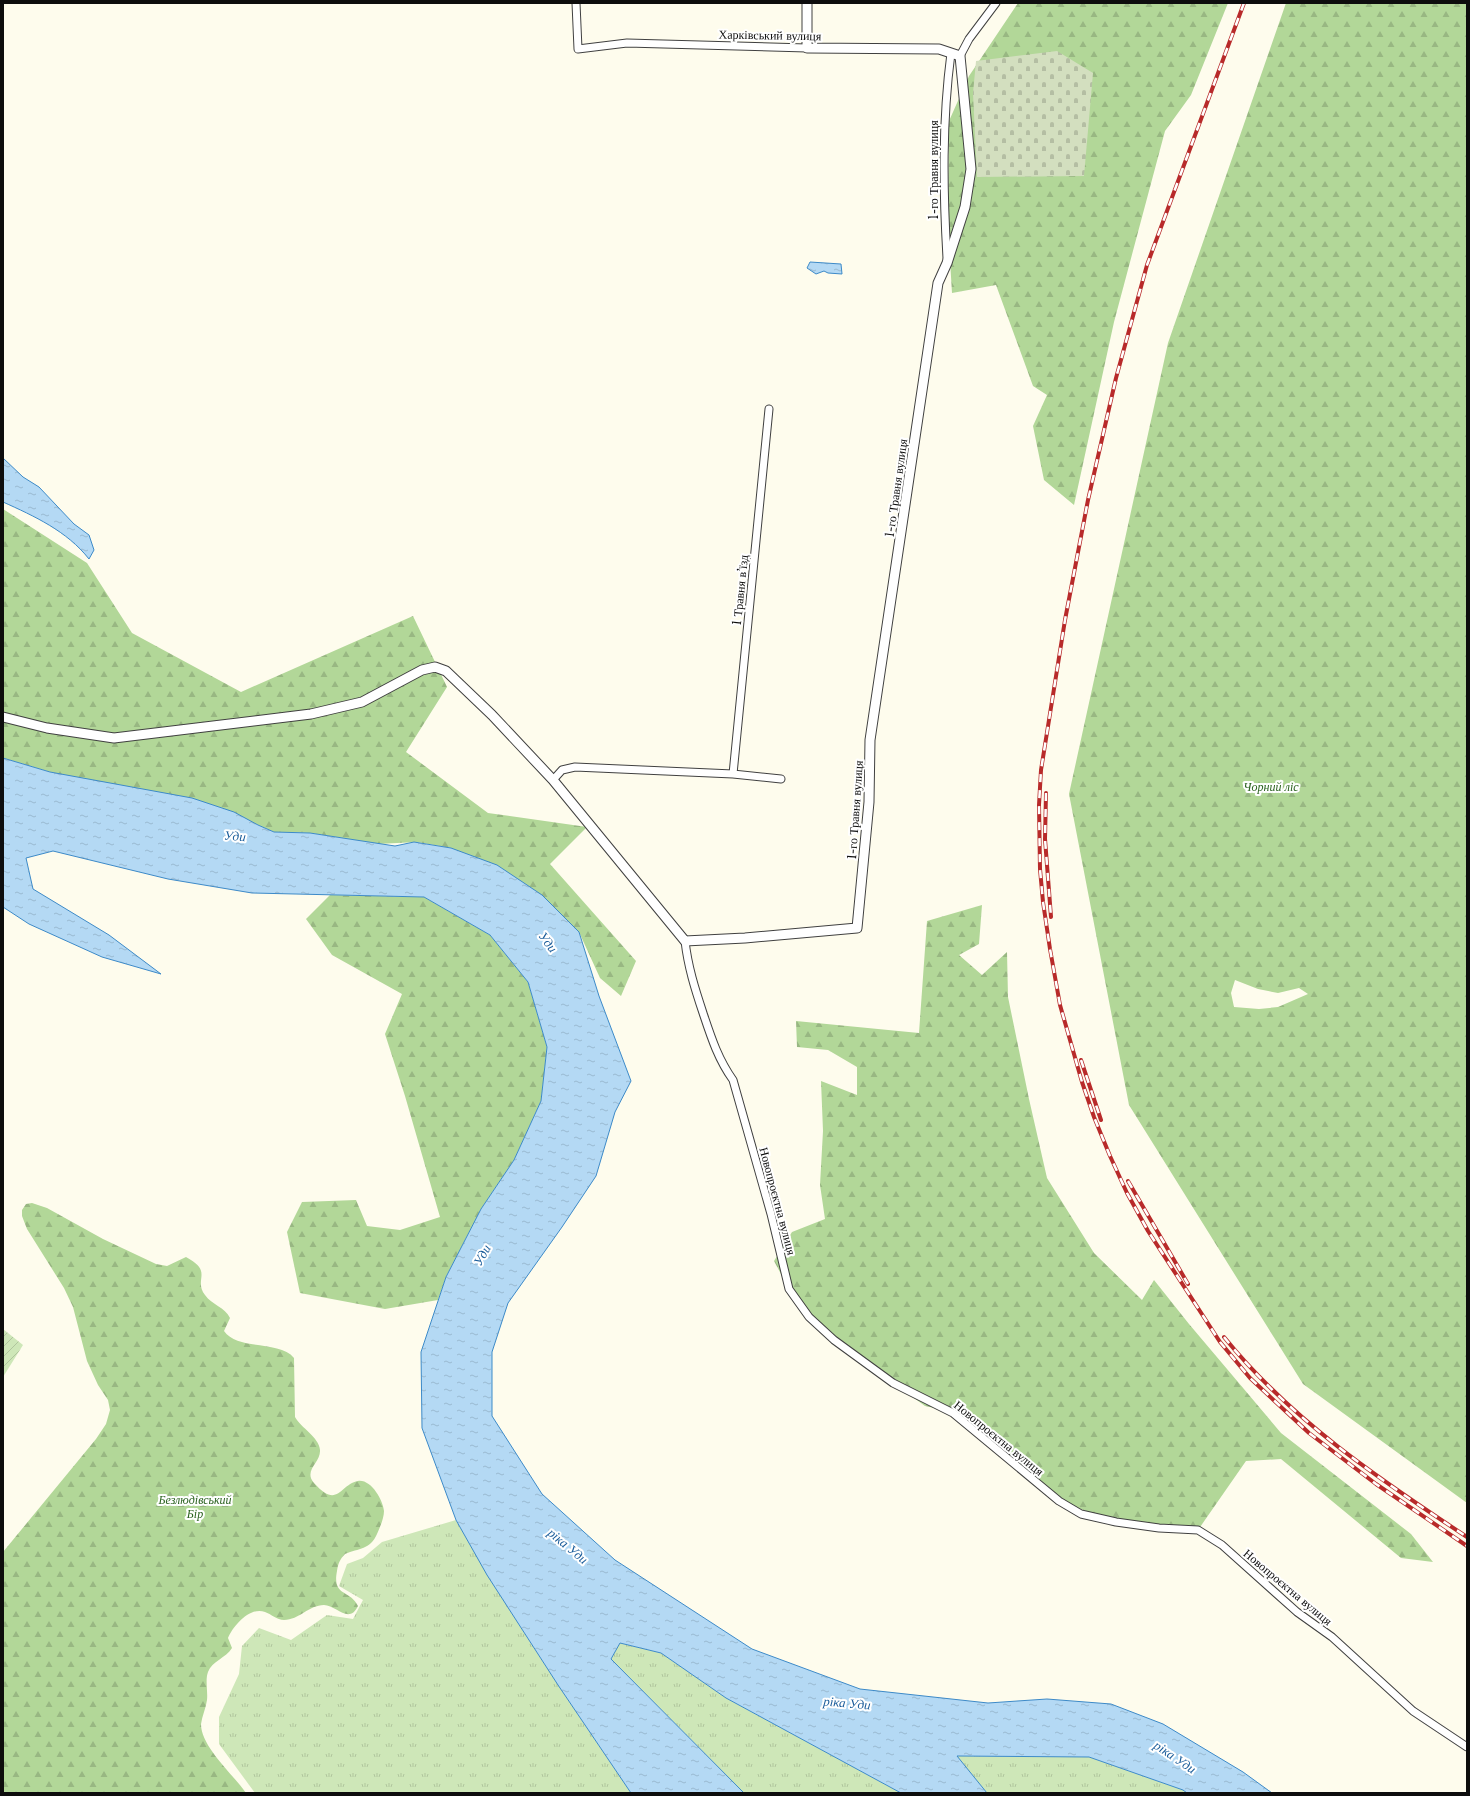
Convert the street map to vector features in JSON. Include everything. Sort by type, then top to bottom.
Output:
[{"type":"street","name":"Харківський вулиця","points":[[576,3],[578,49],[627,43],[807,48],[939,49],[956,55]]},
{"type":"street","points":[[807,3],[807,48]]},
{"type":"street","name":"1-го Травня вулиця","points":[[685,941],[725,940],[857,928],[869,802],[870,740],[938,283],[947,263],[943,183],[946,96],[956,55],[996,3]]},
{"type":"street","points":[[947,263],[965,207],[971,169],[956,55]]},
{"type":"street","name":"1 Травня в’їзд","points":[[732,774],[769,409]]},
{"type":"street","points":[[3,717],[47,728],[114,738],[311,714],[362,702],[422,670],[434,667],[446,672],[492,715],[553,780],[685,941]]},
{"type":"street","points":[[553,780],[562,770],[575,767],[732,774],[781,779]]},
{"type":"street","name":"Новопроєктна вулиця","points":[[685,941],[691,978],[711,1039],[722,1065],[733,1080],[776,1233],[790,1289],[809,1316],[834,1340],[893,1383],[953,1413],[1059,1501],[1081,1514],[1116,1522],[1159,1528],[1198,1530],[1222,1545],[1297,1612],[1332,1637],[1413,1711],[1467,1747]]},
{"type":"green space","points":[[1018,3],[1228,3],[1191,95],[1165,131],[1114,322],[1074,505],[1044,480],[1033,426],[1047,395],[1033,386],[996,285],[952,293],[948,227],[949,121],[969,76]]},
{"type":"green space","name":"Чорний ліс","points":[[1286,3],[1467,3],[1467,1503],[1303,1384],[1129,1105],[1069,794],[1168,343]],"holes":[[[1235,980],[1258,989],[1278,993],[1299,988],[1308,994],[1278,1007],[1259,1009],[1234,1007],[1231,993]]]},
{"type":"green space","points":[[1057,51],[1093,73],[1084,176],[977,177],[973,93],[976,61]]},
{"type":"green space","points":[[3,509],[87,563],[132,633],[241,692],[413,616],[447,687],[406,752],[488,813],[587,827],[550,864],[636,961],[621,996],[600,978],[579,932],[451,848],[417,842],[378,844],[310,833],[274,832],[258,825],[50,772],[3,758]]},
{"type":"green space","points":[[330,895],[424,897],[490,935],[528,982],[547,1047],[541,1101],[514,1160],[481,1209],[446,1277],[438,1300],[385,1309],[300,1293],[287,1232],[302,1202],[356,1200],[367,1226],[400,1230],[440,1217],[405,1096],[385,1034],[402,994],[332,955],[306,919]]},
{"type":"green space","points":[[982,905],[979,944],[959,955],[982,975],[1007,952],[1008,997],[1047,1178],[1094,1253],[1142,1300],[1154,1280],[1281,1433],[1411,1534],[1433,1562],[1401,1558],[1281,1459],[1246,1461],[1198,1530],[1116,1522],[1059,1501],[990,1444],[977,1417],[925,1406],[834,1340],[809,1317],[789,1289],[774,1261],[792,1232],[825,1219],[820,1185],[823,1131],[821,1081],[857,1095],[857,1067],[828,1050],[797,1047],[796,1021],[919,1033],[927,921]]},
{"type":"green space","name":"Безлюдівський Бір","points":[[32,1203],[47,1208],[103,1239],[156,1264],[167,1266],[186,1257],[194,1262],[201,1271],[201,1284],[205,1295],[225,1311],[230,1318],[224,1331],[230,1337],[249,1344],[279,1349],[288,1352],[294,1358],[295,1417],[317,1441],[320,1450],[320,1455],[310,1474],[314,1483],[322,1491],[334,1495],[352,1483],[363,1481],[376,1491],[383,1506],[383,1517],[371,1543],[364,1548],[345,1554],[338,1566],[336,1579],[339,1589],[351,1597],[358,1606],[351,1614],[342,1613],[324,1605],[314,1607],[294,1618],[284,1620],[259,1611],[248,1614],[230,1633],[228,1638],[232,1648],[210,1668],[208,1672],[207,1700],[201,1724],[202,1733],[212,1751],[246,1793],[3,1793],[3,1552],[96,1439],[106,1424],[110,1410],[108,1400],[98,1385],[87,1361],[73,1307],[64,1288],[27,1229],[22,1216],[22,1210],[26,1204]]},
{"type":"green space","points":[[3,1329],[23,1345],[3,1377]]},
{"type":"green space","points":[[456,1520],[497,1590],[631,1793],[255,1793],[219,1744],[219,1717],[239,1674],[242,1646],[259,1628],[291,1640],[327,1615],[353,1619],[363,1600],[339,1586],[347,1564],[363,1558],[382,1542]]},
{"type":"green space","points":[[620,1643],[661,1653],[726,1698],[901,1793],[744,1793],[611,1659]]},
{"type":"green space","points":[[956,1756],[1089,1757],[1183,1790],[1187,1793],[987,1793]]},
{"type":"water","points":[[810,262],[841,264],[842,274],[828,273],[824,271],[816,274],[807,268]]},
{"type":"water","points":[[3,458],[23,477],[39,487],[74,524],[89,535],[94,550],[89,559],[71,540],[60,532],[38,519],[3,502]]},
{"type":"water","points":[[3,758],[50,772],[192,798],[234,812],[274,832],[310,833],[395,846],[414,842],[451,848],[497,865],[542,895],[579,932],[599,996],[631,1081],[615,1112],[596,1176],[508,1303],[492,1352],[492,1416],[542,1494],[615,1560],[752,1649],[860,1689],[988,1703],[1047,1699],[1111,1704],[1163,1724],[1243,1772],[1272,1793],[1187,1793],[1183,1790],[1089,1757],[957,1756],[987,1793],[901,1793],[726,1698],[661,1653],[620,1643],[611,1659],[744,1793],[631,1793],[558,1685],[487,1575],[456,1520],[422,1428],[421,1352],[446,1277],[481,1209],[514,1160],[541,1101],[547,1047],[528,982],[490,935],[424,897],[252,893],[168,879],[53,851],[26,858],[33,889],[109,935],[161,974],[102,957],[29,924],[3,907]]},
{"type":"railway","points":[[1244,3],[1147,265],[1116,378],[1088,500],[1065,620],[1041,770],[1039,805],[1040,869],[1043,902],[1060,1005],[1082,1082],[1094,1117],[1127,1193],[1148,1231],[1220,1342],[1250,1378],[1309,1433],[1376,1484],[1467,1546]]},
{"type":"railway","points":[[1046,793],[1045,839],[1051,917]]},
{"type":"railway","points":[[1081,1060],[1101,1120]]},
{"type":"railway","points":[[1128,1181],[1188,1284]]},
{"type":"railway","points":[[1224,1337],[1250,1367],[1307,1421],[1369,1470],[1467,1537]]},
{"type":"water label","name":"Уди","points":[[235,836]]},
{"type":"water label","name":"Уди","points":[[548,942]]},
{"type":"water label","name":"Уди","points":[[482,1255]]},
{"type":"water label","name":"ріка Уди","points":[[568,1546]]},
{"type":"water label","name":"ріка Уди","points":[[847,1703]]},
{"type":"water label","name":"ріка Уди","points":[[1175,1757]]}]
